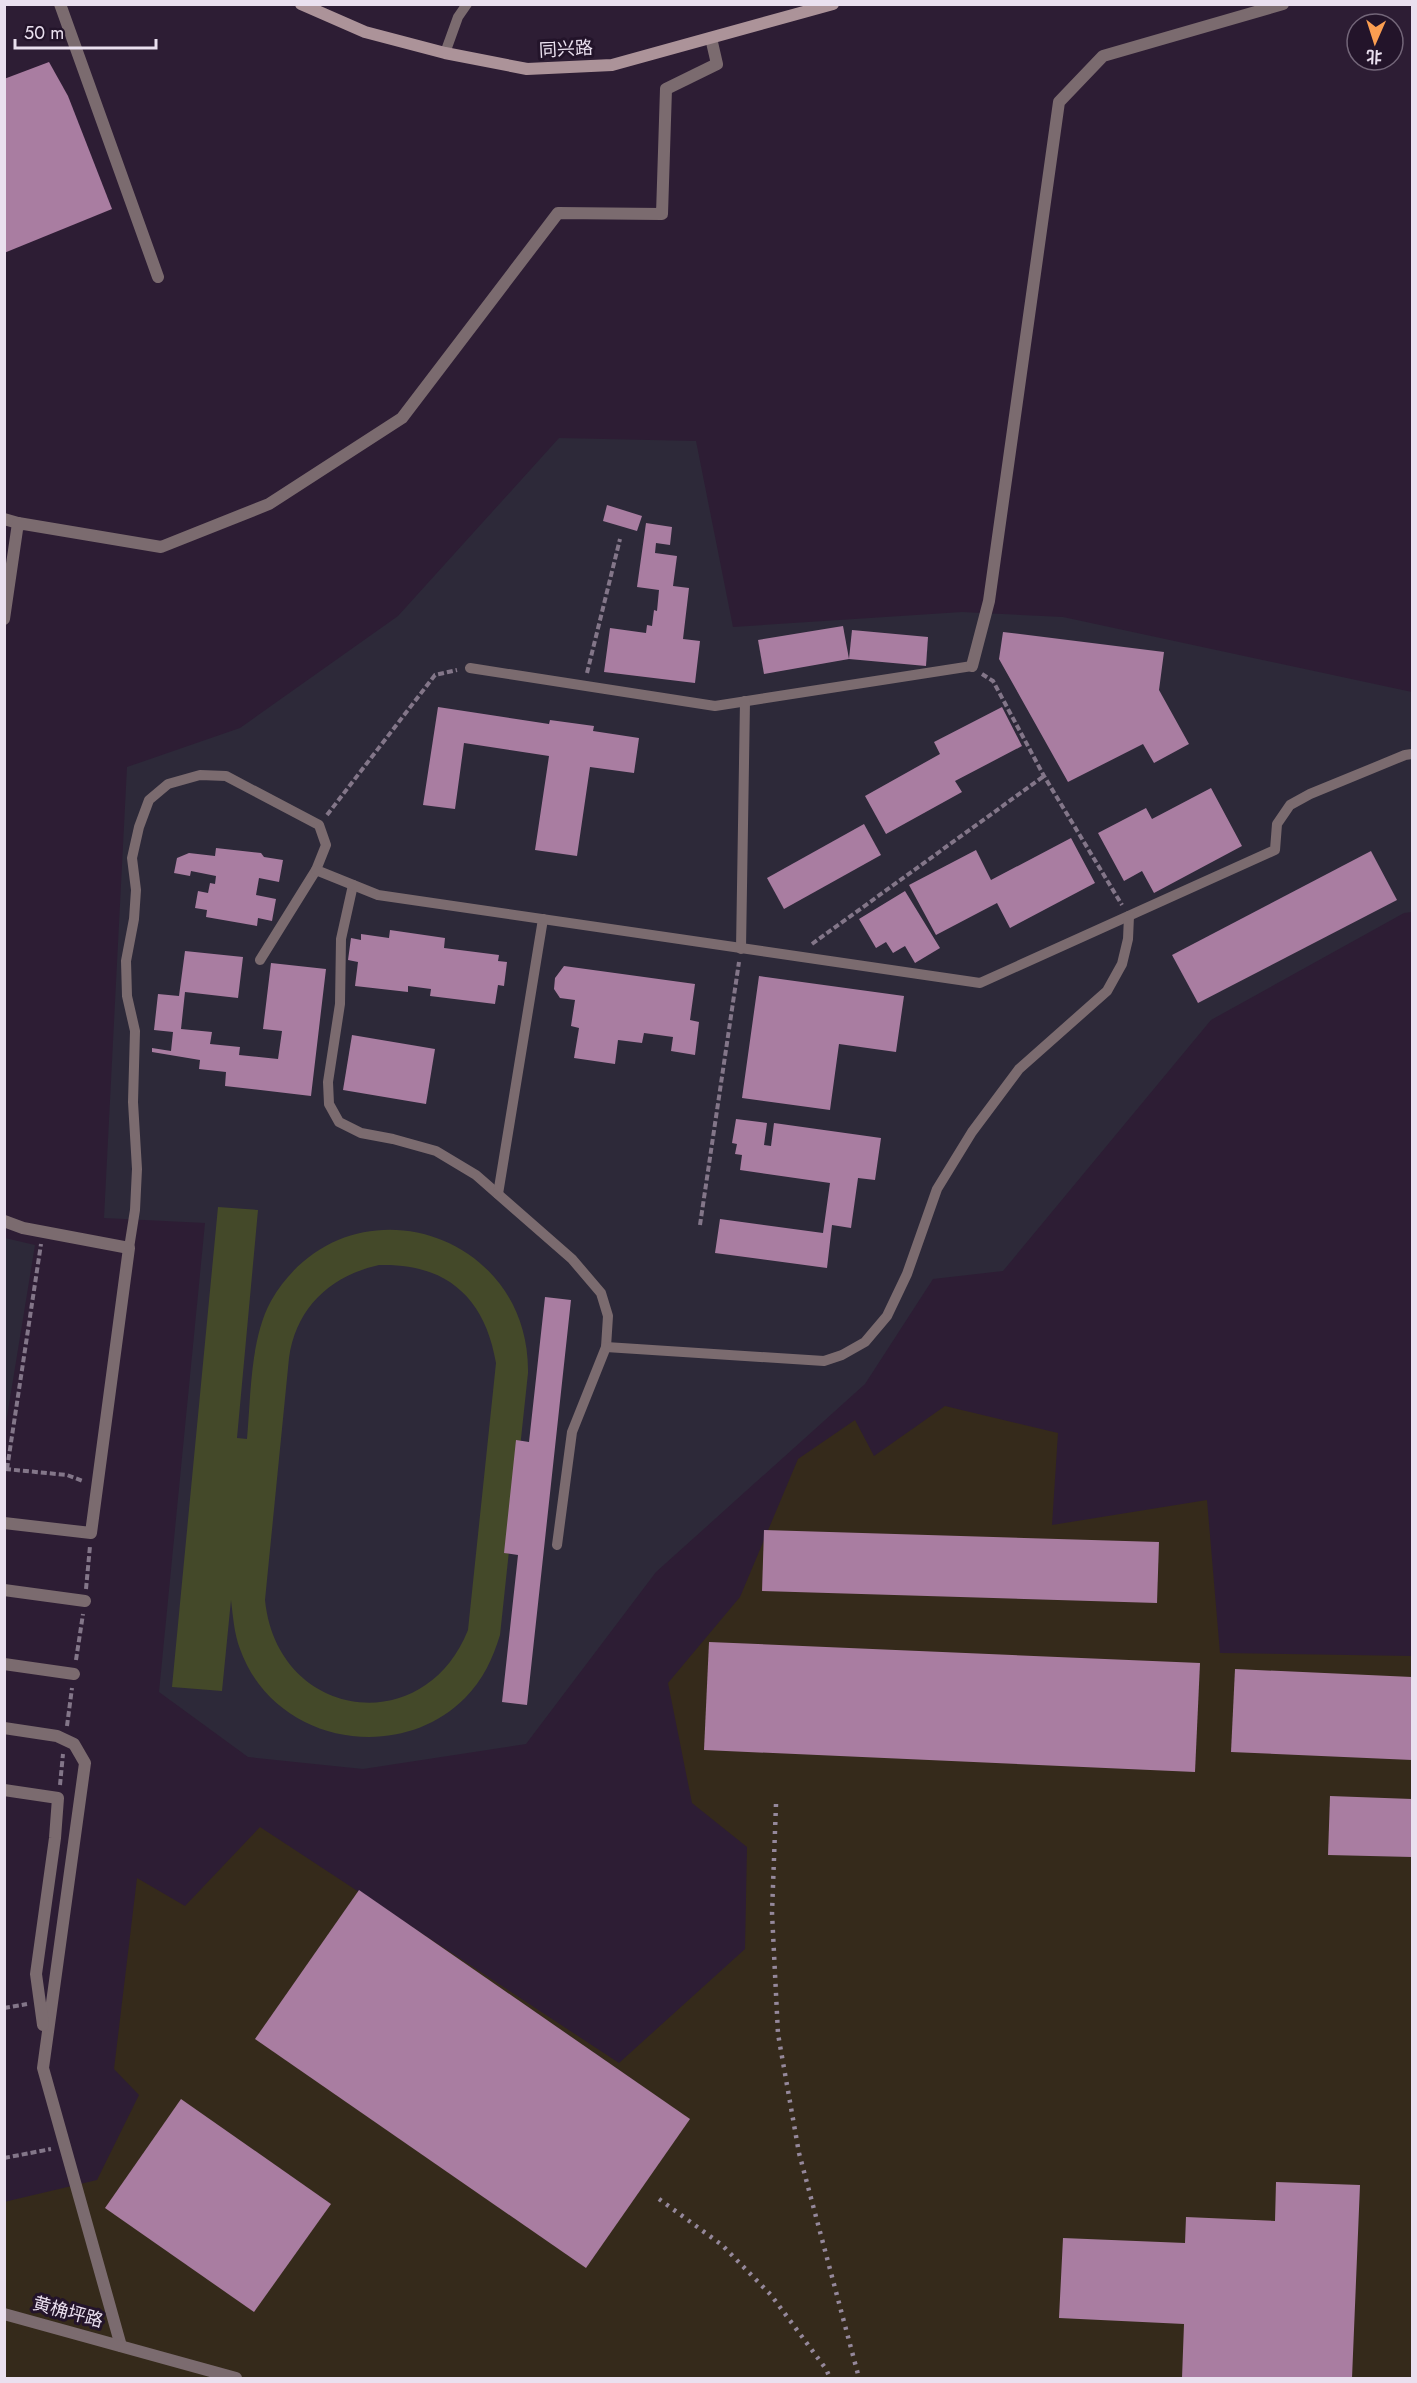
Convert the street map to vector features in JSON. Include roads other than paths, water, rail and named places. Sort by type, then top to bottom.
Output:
[{"type":"main road","name":"同兴路","points":[[301,4],[365,32],[445,53],[527,69],[612,65],[833,4]]},
{"type":"street","points":[[60,4],[158,277]]},
{"type":"street","points":[[972,666],[989,601],[1059,102],[1103,56],[1283,4]]},
{"type":"street","points":[[4,519],[161,547],[269,504],[402,418],[558,213],[662,214],[666,89],[717,64],[711,38]]},
{"type":"street","points":[[4,619],[18,523]]},
{"type":"street","points":[[4,1221],[23,1228],[129,1248],[91,1533],[4,1522]]},
{"type":"street","points":[[4,1590],[85,1601]]},
{"type":"street","points":[[4,1664],[74,1674]]},
{"type":"street","points":[[4,1728],[57,1736],[74,1744],[85,1763],[45,2039],[43,2068],[121,2346]]},
{"type":"street","points":[[4,1790],[58,1798],[55,1838],[36,1974],[45,2039]]},
{"type":"street","name":"黄桷坪路","points":[[4,2314],[121,2346],[194,2373],[236,2379]]},
{"type":"lane","points":[[445,53],[458,17],[467,4]]},
{"type":"lane","points":[[470,668],[715,706],[972,666]]},
{"type":"lane","points":[[741,949],[745,701]]},
{"type":"lane","points":[[316,870],[378,895],[980,983],[1275,849],[1277,824],[1290,805],[1310,794],[1405,755],[1413,754]]},
{"type":"lane","points":[[129,1248],[135,1210],[137,1169],[133,1102],[135,1031],[126,996],[126,961],[134,919],[136,890],[132,858],[139,827],[149,800],[168,784],[200,775],[226,776],[319,825],[326,845],[316,870],[260,960]]},
{"type":"lane","points":[[354,885],[341,939],[340,1004],[328,1082],[329,1104],[339,1122],[361,1132],[436,1151],[476,1175],[572,1259],[601,1293],[608,1316],[606,1347],[572,1432],[557,1545]]},
{"type":"lane","points":[[606,1347],[824,1361],[842,1355],[865,1342],[886,1316],[907,1274],[938,1188],[972,1132],[1019,1069],[1107,991],[1122,964],[1128,939],[1129,916]]},
{"type":"lane","points":[[498,1194],[543,920]]},
{"type":"railway","points":[[776,1804],[772,1913],[778,2034],[799,2153],[859,2378]]},
{"type":"railway","points":[[659,2199],[722,2245],[771,2295],[826,2369],[830,2378]]}]
